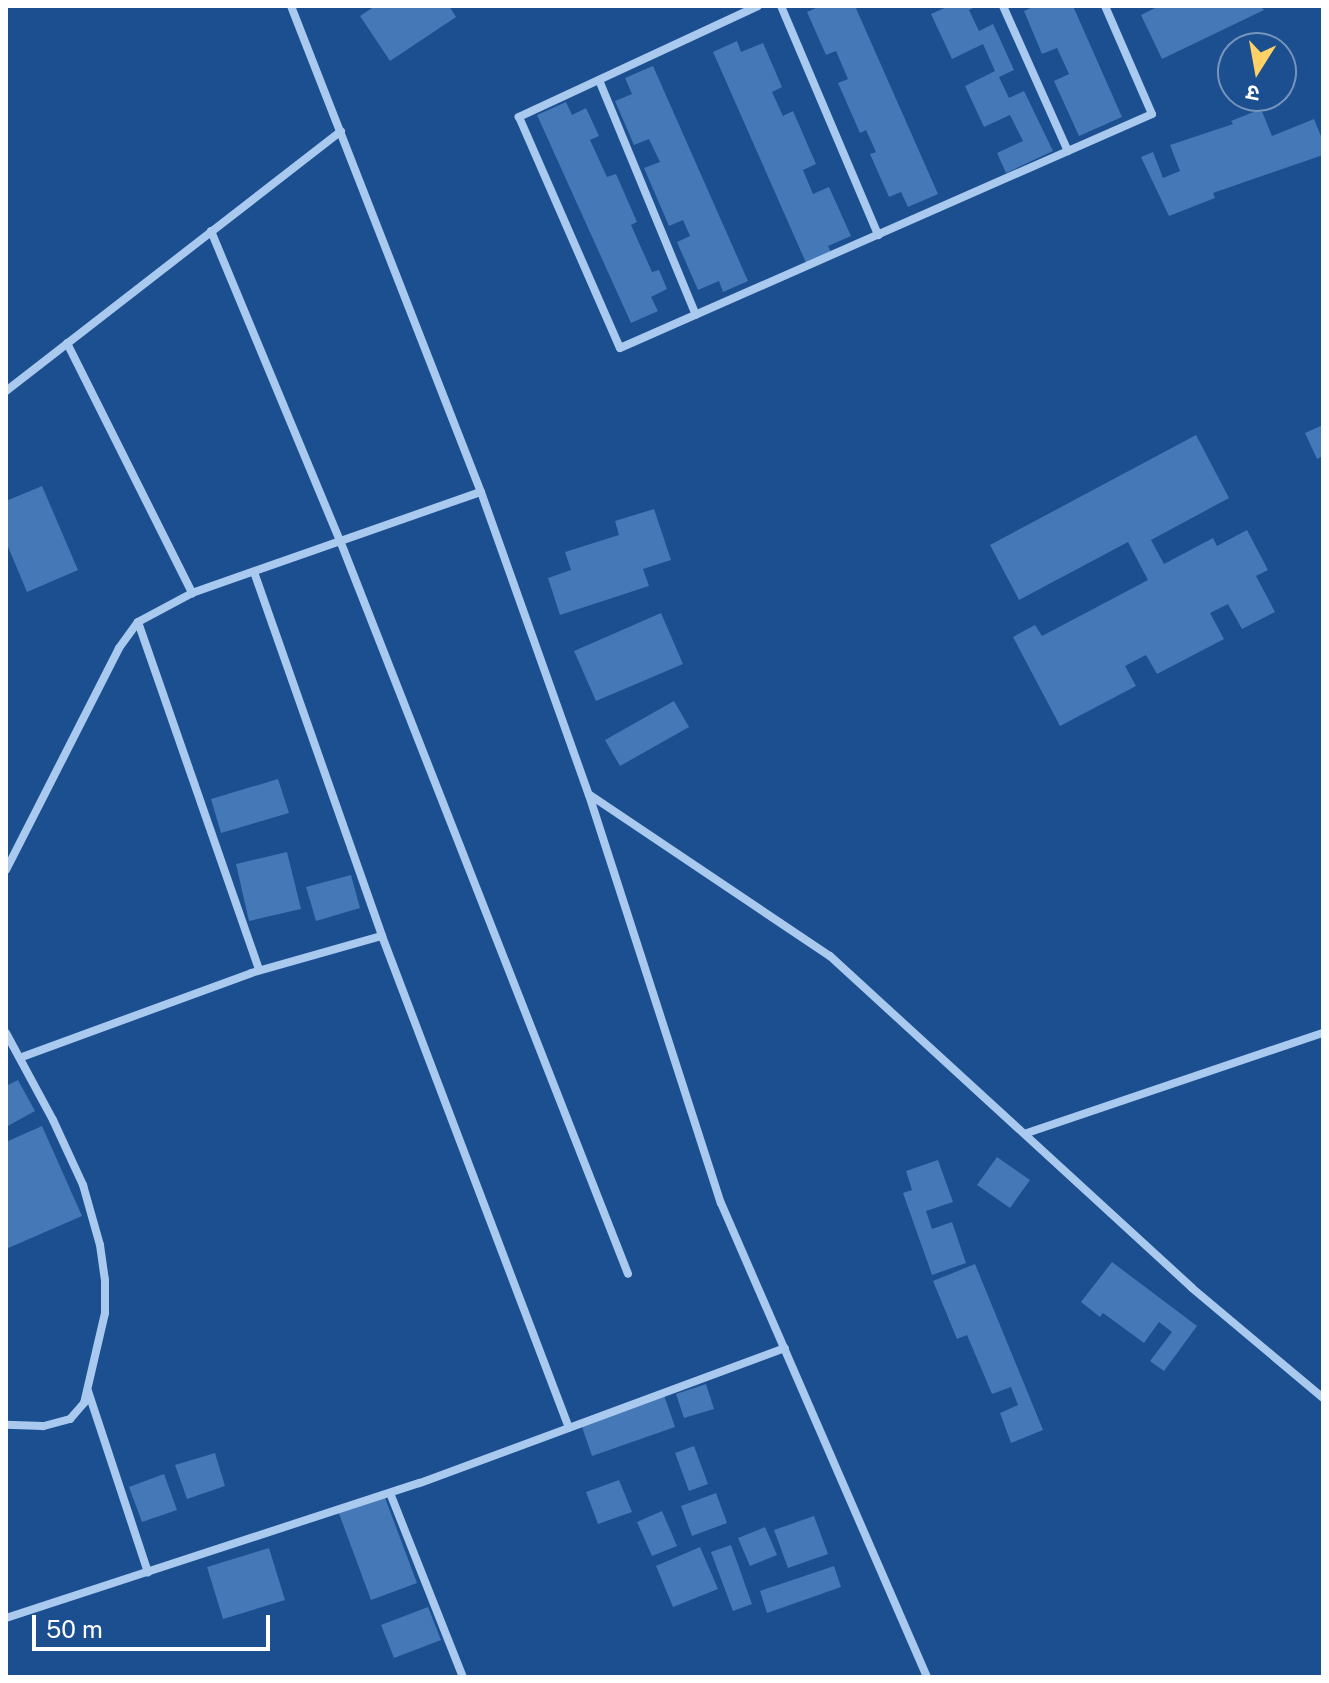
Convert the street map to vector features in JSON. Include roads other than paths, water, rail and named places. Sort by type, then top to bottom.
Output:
[{"type":"street","points":[[291,6],[481,492],[589,795],[721,1203],[927,1677]]},
{"type":"street","points":[[758,6],[519,117],[620,348],[1152,114],[1105,6]]},
{"type":"street","points":[[781,6],[878,235]]},
{"type":"street","points":[[1003,6],[1068,151]]},
{"type":"street","points":[[599,80],[696,315]]},
{"type":"street","points":[[6,391],[341,131]]},
{"type":"street","points":[[211,231],[341,543],[628,1274]]},
{"type":"street","points":[[67,343],[192,593]]},
{"type":"street","points":[[6,870],[119,648],[138,622],[192,593],[481,492]]},
{"type":"street","points":[[254,572],[382,936],[569,1428]]},
{"type":"street","points":[[138,622],[259,970]]},
{"type":"street","points":[[589,795],[830,956],[1027,1133],[1192,1288],[1323,1398]]},
{"type":"street","points":[[22,1057],[259,970],[382,936]]},
{"type":"street","points":[[6,1033],[22,1057],[83,1185],[100,1245],[105,1313],[88,1391],[84,1403],[70,1419],[43,1426],[6,1425]]},
{"type":"street","points":[[1027,1133],[1323,1033]]},
{"type":"street","points":[[6,1618],[390,1493],[785,1348]]},
{"type":"street","points":[[88,1391],[148,1572]]},
{"type":"street","points":[[390,1493],[463,1677]]}]
